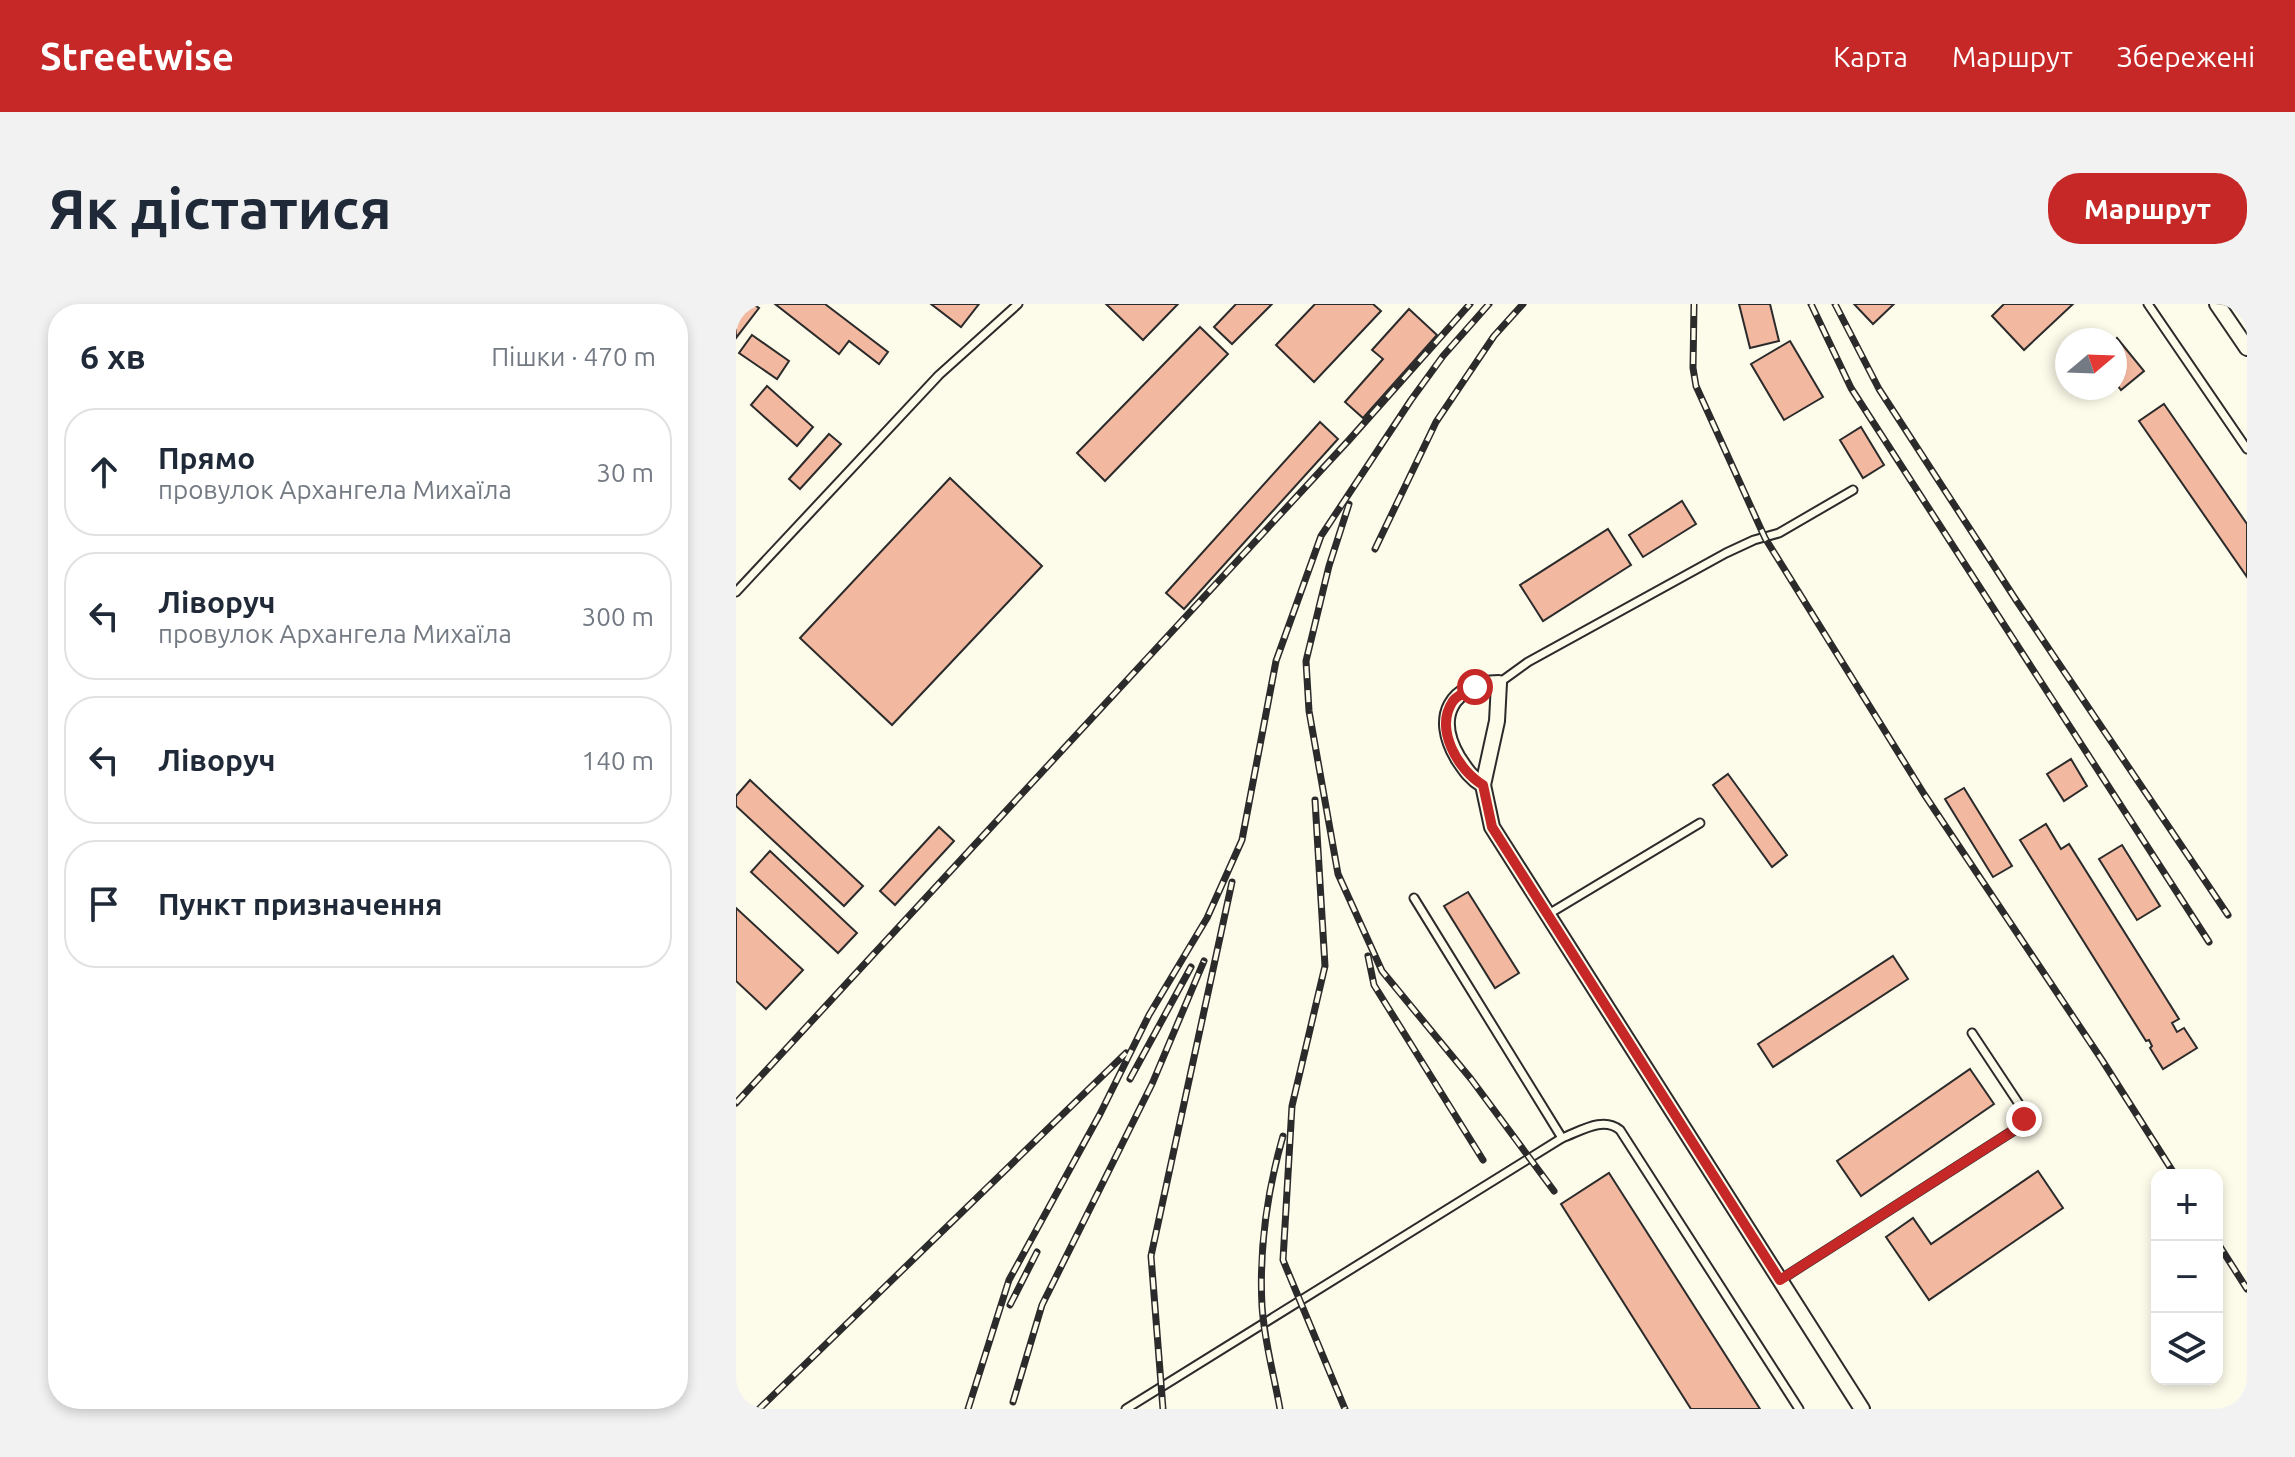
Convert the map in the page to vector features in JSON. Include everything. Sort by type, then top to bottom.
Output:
[{"type":"street","points":[[2217,304],[2247,348]]},
{"type":"street","points":[[1483,785],[1468,774],[1449,742],[1445,729],[1447,712],[1455,698],[1475,687],[1499,683],[1497,721],[1483,785],[1492,827],[1862,1409]]},
{"type":"lane","points":[[736,592],[939,375],[1018,304]]},
{"type":"lane","points":[[2148,304],[2247,449]]},
{"type":"lane","points":[[1499,683],[1528,662],[1726,553],[1779,533],[1853,490]]},
{"type":"lane","points":[[1547,915],[1700,823]]},
{"type":"lane","points":[[1414,898],[1562,1138]]},
{"type":"lane","points":[[1780,1280],[2019,1127],[2024,1119],[2023,1110],[1972,1033]]},
{"type":"lane","points":[[1126,1409],[1562,1138],[1601,1123],[1612,1123],[1620,1130],[1799,1409]]},
{"type":"building","points":[[736,304],[753,304],[759,308],[736,338]]},
{"type":"building","points":[[775,304],[825,304],[888,352],[879,364],[849,341],[839,354]]},
{"type":"building","points":[[931,304],[979,304],[961,327]]},
{"type":"building","points":[[1106,304],[1178,304],[1143,340]]},
{"type":"building","points":[[1236,304],[1272,304],[1232,344],[1214,327]]},
{"type":"building","points":[[1315,304],[1373,304],[1381,311],[1314,382],[1276,345]]},
{"type":"building","points":[[1739,304],[1770,304],[1779,341],[1750,348]]},
{"type":"building","points":[[1854,304],[1894,304],[1873,324]]},
{"type":"building","points":[[2004,304],[2073,304],[2024,350],[1992,316]]},
{"type":"building","points":[[1409,309],[1437,335],[1363,418],[1345,402],[1383,359],[1372,350]]},
{"type":"building","points":[[1200,327],[1228,354],[1105,481],[1077,453]]},
{"type":"building","points":[[752,335],[789,361],[777,379],[739,353]]},
{"type":"building","points":[[1790,341],[1823,397],[1784,420],[1751,364]]},
{"type":"building","points":[[2127,350],[2144,371],[2127,385]]},
{"type":"building","points":[[767,386],[813,427],[797,446],[751,405]]},
{"type":"building","points":[[2164,404],[2247,524],[2247,577],[2139,421]]},
{"type":"building","points":[[1320,422],[1338,439],[1184,609],[1166,593]]},
{"type":"building","points":[[1861,427],[1884,465],[1863,478],[1840,440]]},
{"type":"building","points":[[829,434],[841,444],[800,489],[789,479]]},
{"type":"building","points":[[950,478],[1042,566],[892,725],[800,638]]},
{"type":"building","points":[[1682,501],[1696,524],[1643,557],[1629,535]]},
{"type":"building","points":[[1608,529],[1631,565],[1543,621],[1520,585]]},
{"type":"building","points":[[2071,759],[2087,786],[2064,801],[2047,774]]},
{"type":"building","points":[[1728,774],[1787,855],[1772,867],[1713,785]]},
{"type":"building","points":[[750,780],[863,886],[844,906],[736,806],[736,796]]},
{"type":"building","points":[[1964,788],[2012,866],[1993,877],[1945,799]]},
{"type":"building","points":[[2046,824],[2061,849],[2069,844],[2179,1019],[2172,1023],[2177,1032],[2184,1028],[2197,1048],[2163,1069],[2150,1048],[2149,1040],[2146,1041],[2020,840]]},
{"type":"building","points":[[939,827],[954,841],[895,905],[880,891]]},
{"type":"building","points":[[2122,845],[2160,906],[2137,920],[2099,859]]},
{"type":"building","points":[[770,851],[857,933],[838,953],[751,872]]},
{"type":"building","points":[[1468,892],[1519,973],[1495,988],[1444,906]]},
{"type":"building","points":[[736,908],[803,970],[766,1009],[736,981]]},
{"type":"building","points":[[1893,956],[1908,979],[1773,1067],[1758,1044]]},
{"type":"building","points":[[1970,1069],[1994,1104],[1861,1196],[1837,1161]]},
{"type":"building","points":[[2038,1171],[2063,1208],[1929,1300],[1886,1237],[1913,1218],[1931,1244]]},
{"type":"building","points":[[1609,1173],[1760,1409],[1691,1409],[1561,1204]]},
{"type":"railway","points":[[736,1103],[1349,440],[1470,304]]},
{"type":"railway","points":[[968,1409],[1009,1280],[1100,1114],[1149,1015],[1207,918],[1242,840],[1276,661],[1321,536],[1411,400],[1443,356],[1489,304]]},
{"type":"railway","points":[[1375,549],[1436,422],[1494,336],[1523,304]]},
{"type":"railway","points":[[1694,304],[1693,368],[1696,386],[1765,538],[1924,794],[2171,1169]]},
{"type":"railway","points":[[1811,304],[1851,388],[2209,942]]},
{"type":"railway","points":[[1835,304],[1879,389],[2016,600],[2228,915]]},
{"type":"railway","points":[[1349,504],[1329,566],[1306,661],[1309,711],[1338,874],[1382,971],[1471,1079],[1554,1191]]},
{"type":"railway","points":[[1315,800],[1325,966],[1292,1106],[1283,1260],[1345,1409]]},
{"type":"railway","points":[[1163,1409],[1151,1256],[1232,882]]},
{"type":"railway","points":[[1368,956],[1374,985],[1483,1160]]},
{"type":"railway","points":[[1013,1402],[1042,1305],[1152,1084],[1204,961]]},
{"type":"railway","points":[[1130,1079],[1191,967]]},
{"type":"railway","points":[[759,1409],[1126,1053]]},
{"type":"railway","points":[[1280,1409],[1265,1332],[1261,1284],[1265,1220],[1283,1136]]},
{"type":"railway","points":[[2223,1251],[2247,1289]]},
{"type":"railway","points":[[1010,1305],[1037,1252]]},
{"type":"route","points":[[1475,687],[1455,698],[1447,712],[1445,729],[1468,774],[1483,785],[1492,827],[1780,1280],[2019,1127],[2024,1119]]}]
